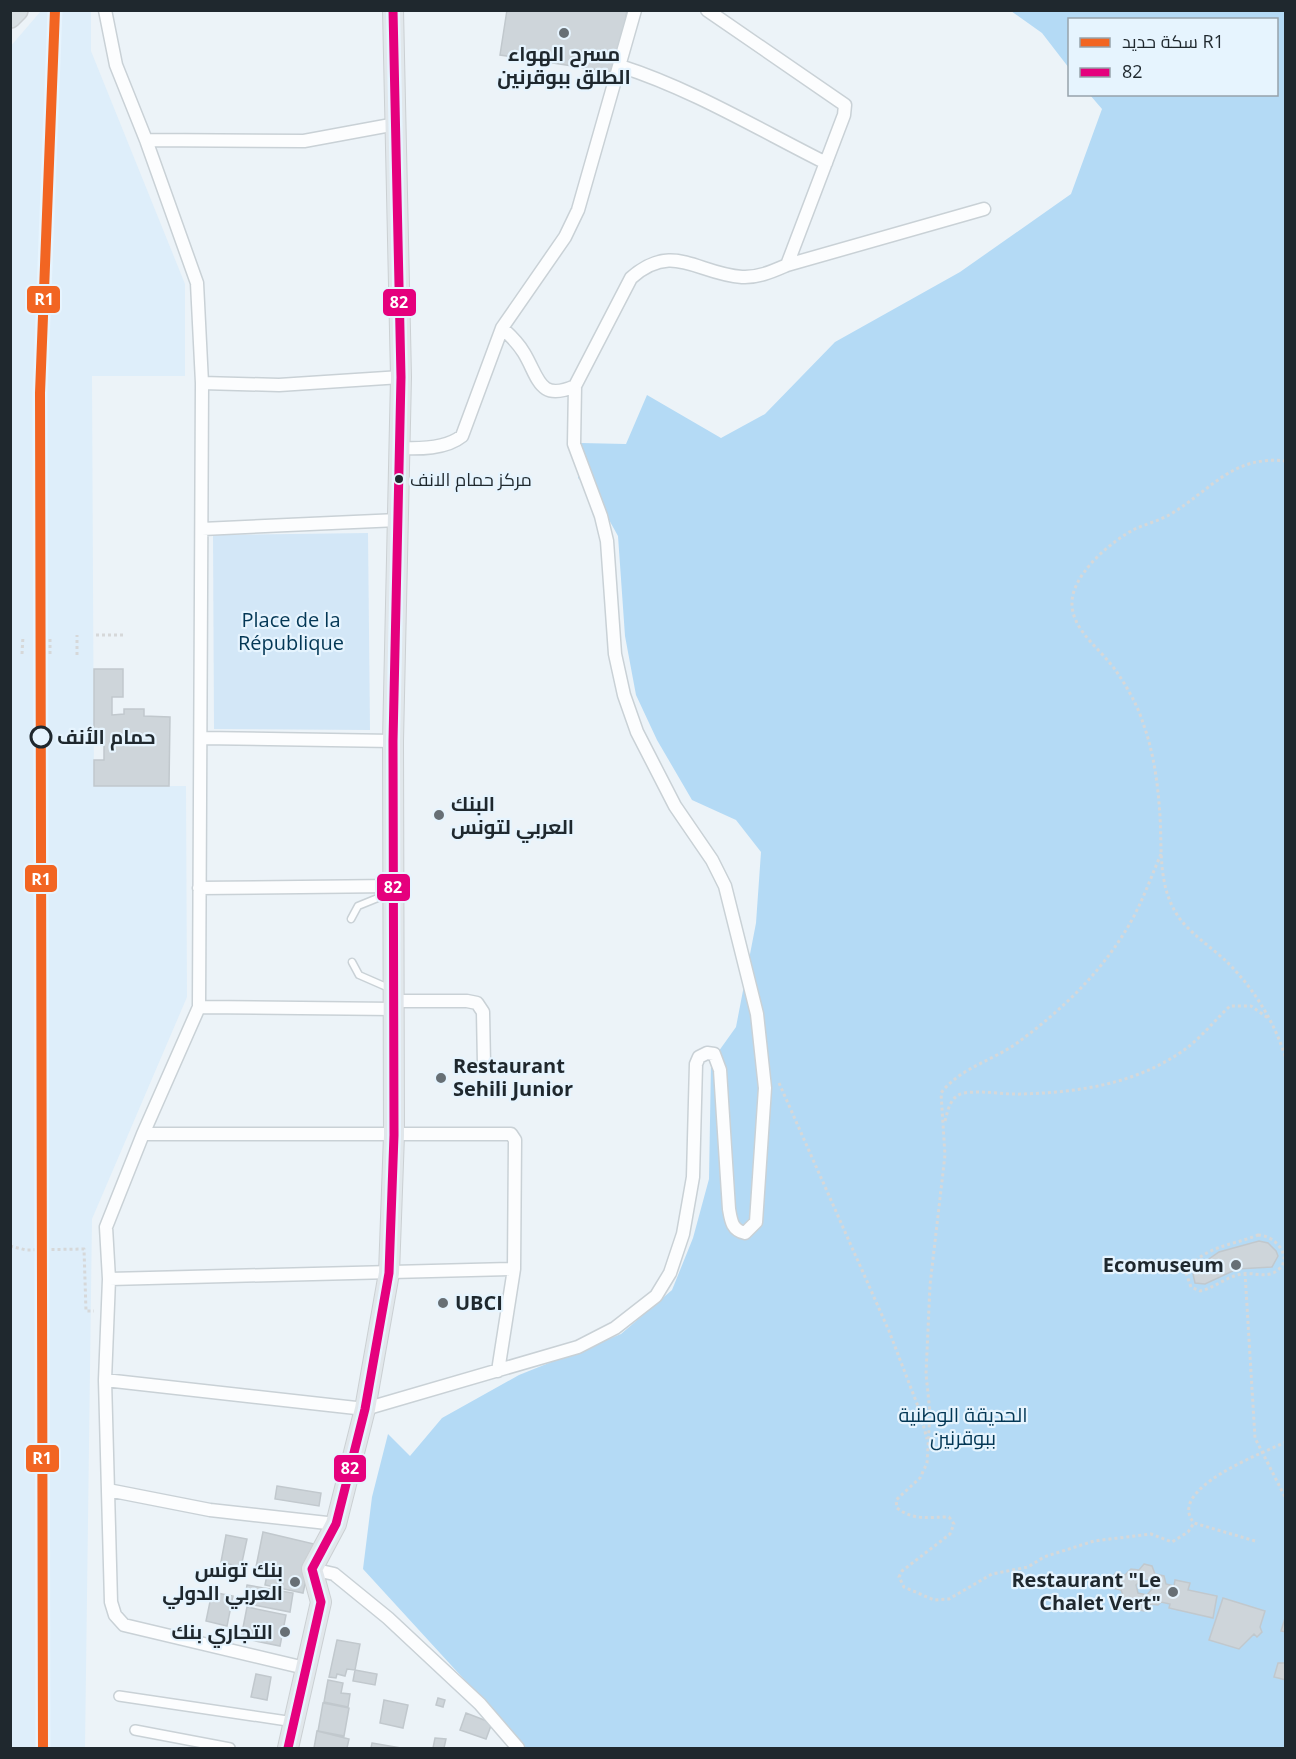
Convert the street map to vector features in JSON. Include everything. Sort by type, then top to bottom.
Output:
[{"type":"highway","points":[[10,17],[17,10]]},
{"type":"main road","points":[[288,1749],[321,1602],[312,1569],[336,1524],[365,1409],[389,1273],[394,1135],[393,741],[400,377],[393,10]]},
{"type":"street","points":[[105,10],[116,65],[147,140],[197,283],[202,383],[199,1007],[143,1134],[106,1227],[109,1279],[105,1380],[111,1602],[115,1615],[124,1625],[305,1668]]},
{"type":"street","points":[[399,448],[415,449],[448,443],[462,436],[502,328],[565,237],[578,210],[635,10]]},
{"type":"street","points":[[707,10],[845,105],[844,116],[787,265]]},
{"type":"street","points":[[620,66],[670,84],[826,163]]},
{"type":"street","points":[[147,140],[304,141],[396,124]]},
{"type":"street","points":[[105,1380],[365,1409],[578,1347],[615,1328],[656,1296],[670,1273],[683,1234],[693,1177],[696,1064],[699,1057],[707,1053],[714,1054],[720,1070],[729,1209],[733,1226],[745,1233],[756,1222],[764,1131],[765,1088],[761,1042],[725,886],[712,860],[675,806],[637,732],[624,695],[615,654],[607,541],[601,516],[574,444],[575,386],[631,278],[646,265],[682,261],[743,277],[767,274],[787,265],[984,209]]},
{"type":"street","points":[[502,328],[518,342],[541,385],[548,391],[562,392],[575,386]]},
{"type":"street","points":[[202,383],[279,385],[400,377]]},
{"type":"street","points":[[202,530],[398,520]]},
{"type":"street","points":[[201,738],[393,741]]},
{"type":"street","points":[[198,888],[393,889]]},
{"type":"street","points":[[199,1007],[394,1000],[477,1003],[483,1012],[484,1064]]},
{"type":"street","points":[[143,1134],[509,1133],[514,1136],[514,1269],[498,1371]]},
{"type":"street","points":[[109,1279],[514,1269]]},
{"type":"street","points":[[108,1490],[210,1510],[336,1524]]},
{"type":"street","points":[[312,1569],[334,1574],[388,1618],[480,1704],[518,1749]]},
{"type":"street","points":[[119,1696],[294,1722]]},
{"type":"street","points":[[135,1731],[230,1749]]},
{"type":"lane","points":[[351,919],[358,906],[393,889]]},
{"type":"lane","points":[[352,962],[359,975],[394,1000]]},
{"type":"path","points":[[1286,461],[1268,459],[1247,462],[1218,479],[1169,515],[1132,531],[1106,550],[1084,573],[1074,591],[1071,610],[1078,627],[1117,671],[1143,722],[1156,775],[1163,881],[1177,914],[1249,986],[1270,1019],[1286,1059]]},
{"type":"path","points":[[77,635],[77,655]]},
{"type":"path","points":[[96,635],[126,635]]},
{"type":"path","points":[[22,654],[23,636]]},
{"type":"path","points":[[50,636],[50,654]]},
{"type":"path","points":[[945,1122],[940,1108],[941,1093],[951,1080],[1009,1049],[1061,1009],[1095,972],[1129,925],[1161,854]]},
{"type":"path","points":[[1194,1523],[1188,1532],[1172,1542],[1151,1534],[1094,1541],[1044,1557],[1028,1567],[992,1574],[949,1599],[934,1600],[904,1587],[899,1577],[902,1571],[950,1534],[954,1524],[949,1517],[921,1520],[907,1515],[897,1508],[896,1500],[920,1478],[927,1462],[930,1413],[926,1374],[930,1284],[945,1155],[945,1122],[950,1103],[962,1093],[1023,1094],[1092,1088],[1128,1080],[1156,1068],[1186,1049],[1230,1006],[1251,1006],[1270,1019]]},
{"type":"path","points":[[776,1074],[889,1331],[919,1409],[928,1444]]},
{"type":"path","points":[[1258,1235],[1271,1238],[1281,1247],[1285,1256],[1281,1267],[1275,1272],[1266,1275],[1245,1273],[1200,1292],[1191,1287],[1186,1274],[1192,1264],[1216,1246],[1233,1244],[1258,1235]]},
{"type":"path","points":[[10,1246],[26,1250],[84,1249],[86,1311]]},
{"type":"path","points":[[1245,1273],[1255,1438],[1286,1499]]},
{"type":"path","points":[[1286,1383],[1286,1395]]},
{"type":"path","points":[[1256,1541],[1194,1523],[1188,1516],[1188,1507],[1200,1488],[1216,1476],[1286,1442]]},
{"type":"shaded area","points":[[41,11],[91,11],[91,51],[185,284],[185,376],[92,376],[94,786],[186,786],[187,997],[92,1219],[85,1748],[10,1748],[10,47]]},
{"type":"green space","name":"الحديقة الوطنية ببوقرنين","points":[[1011,11],[1285,11],[1285,1748],[520,1748],[494,1712],[363,1569],[372,1497],[388,1434],[410,1456],[442,1418],[519,1375],[621,1334],[672,1290],[693,1238],[709,1179],[711,1062],[736,1027],[756,923],[761,852],[736,820],[692,800],[657,740],[636,695],[625,636],[618,536],[598,500],[578,478],[581,443],[626,444],[647,395],[721,438],[765,414],[835,342],[960,272],[1071,194],[1102,109],[1091,96],[1278,96],[1278,18],[1068,18],[1068,67],[1042,33]]},
{"type":"green space","name":"Place de la République","points":[[368,533],[370,730],[214,729],[213,535]]},
{"type":"building","name":"مسرح الهواء الطلق ببوقرنين","points":[[507,10],[627,10],[618,73],[500,55]]},
{"type":"building","points":[[94,669],[123,669],[123,697],[112,697],[112,715],[124,714],[124,709],[144,709],[144,716],[170,717],[169,786],[94,786],[94,760],[104,760],[104,738],[94,737]]},
{"type":"building","name":"Ecomuseum","points":[[1259,1241],[1268,1243],[1276,1251],[1278,1256],[1272,1267],[1237,1269],[1205,1284],[1195,1283],[1193,1274],[1196,1268],[1219,1252]]},
{"type":"building","points":[[277,1486],[321,1493],[319,1506],[275,1499]]},
{"type":"building","points":[[263,1532],[314,1544],[303,1593],[265,1585],[268,1570],[256,1567]]},
{"type":"building","points":[[226,1535],[247,1539],[241,1567],[221,1562]]},
{"type":"building","name":"Restaurant \"Le Chalet Vert\"","points":[[1144,1564],[1152,1566],[1155,1574],[1164,1576],[1166,1584],[1174,1586],[1175,1580],[1190,1583],[1188,1590],[1217,1596],[1213,1618],[1169,1608],[1170,1604],[1161,1602],[1158,1605],[1150,1604],[1144,1611],[1135,1609],[1132,1600],[1124,1598],[1121,1590],[1113,1588],[1110,1579],[1116,1573],[1125,1575],[1131,1569],[1139,1570]],"holes":[[[1142,1579],[1149,1580],[1152,1589],[1147,1595],[1138,1593],[1136,1585]]]},
{"type":"building","points":[[247,1585],[293,1593],[290,1612],[244,1603]]},
{"type":"building","points":[[212,1592],[233,1596],[227,1626],[206,1621]]},
{"type":"building","points":[[1223,1598],[1265,1611],[1260,1627],[1262,1632],[1257,1637],[1254,1634],[1239,1649],[1209,1640]]},
{"type":"building","points":[[247,1607],[286,1615],[280,1646],[241,1638]]},
{"type":"building","points":[[1286,1615],[1286,1632],[1281,1631]]},
{"type":"building","points":[[337,1640],[360,1644],[355,1670],[347,1669],[345,1676],[337,1674],[336,1678],[329,1677]]},
{"type":"building","points":[[1278,1663],[1286,1663],[1286,1680],[1274,1677]]},
{"type":"building","points":[[355,1670],[377,1674],[375,1685],[353,1681]]},
{"type":"building","points":[[256,1674],[271,1677],[267,1700],[251,1697]]},
{"type":"building","points":[[328,1680],[343,1683],[341,1693],[350,1694],[348,1707],[324,1702]]},
{"type":"building","points":[[438,1698],[445,1700],[443,1707],[436,1705]]},
{"type":"building","points":[[384,1700],[408,1705],[403,1728],[380,1723]]},
{"type":"building","points":[[323,1703],[349,1708],[344,1736],[318,1731]]},
{"type":"building","points":[[466,1713],[492,1723],[486,1739],[460,1730]]},
{"type":"building","points":[[317,1731],[349,1739],[347,1748],[314,1748]]},
{"type":"building","points":[[435,1738],[446,1739],[444,1748],[433,1748]]},
{"type":"building","points":[[372,1743],[401,1748],[371,1748]]},
{"type":"rail line","name":"R1","points":[[43,1748],[40,393],[55,10]]},
{"type":"transit line","name":"82","points":[[288,1748],[321,1602],[312,1569],[336,1524],[365,1409],[389,1273],[394,1135],[393,741],[401,377],[393,10]]},
{"type":"place","name":"مسرح الهواء الطلق ببوقرنين","points":[[564,33]]},
{"type":"place","name":"مركز حمام الانف","points":[[399,479]]},
{"type":"place","name":"حمام الأنف","points":[[41,737]]},
{"type":"place","name":"البنك العربي لتونس","points":[[439,815]]},
{"type":"place","name":"Restaurant Sehili Junior","points":[[441,1078]]},
{"type":"place","name":"Ecomuseum","points":[[1236,1265]]},
{"type":"place","name":"UBCI","points":[[443,1303]]},
{"type":"place","name":"بنك تونس العربي الدولي","points":[[295,1582]]},
{"type":"place","name":"Restaurant \"Le Chalet Vert\"","points":[[1173,1592]]},
{"type":"place","name":"التجاري بنك","points":[[285,1632]]}]
